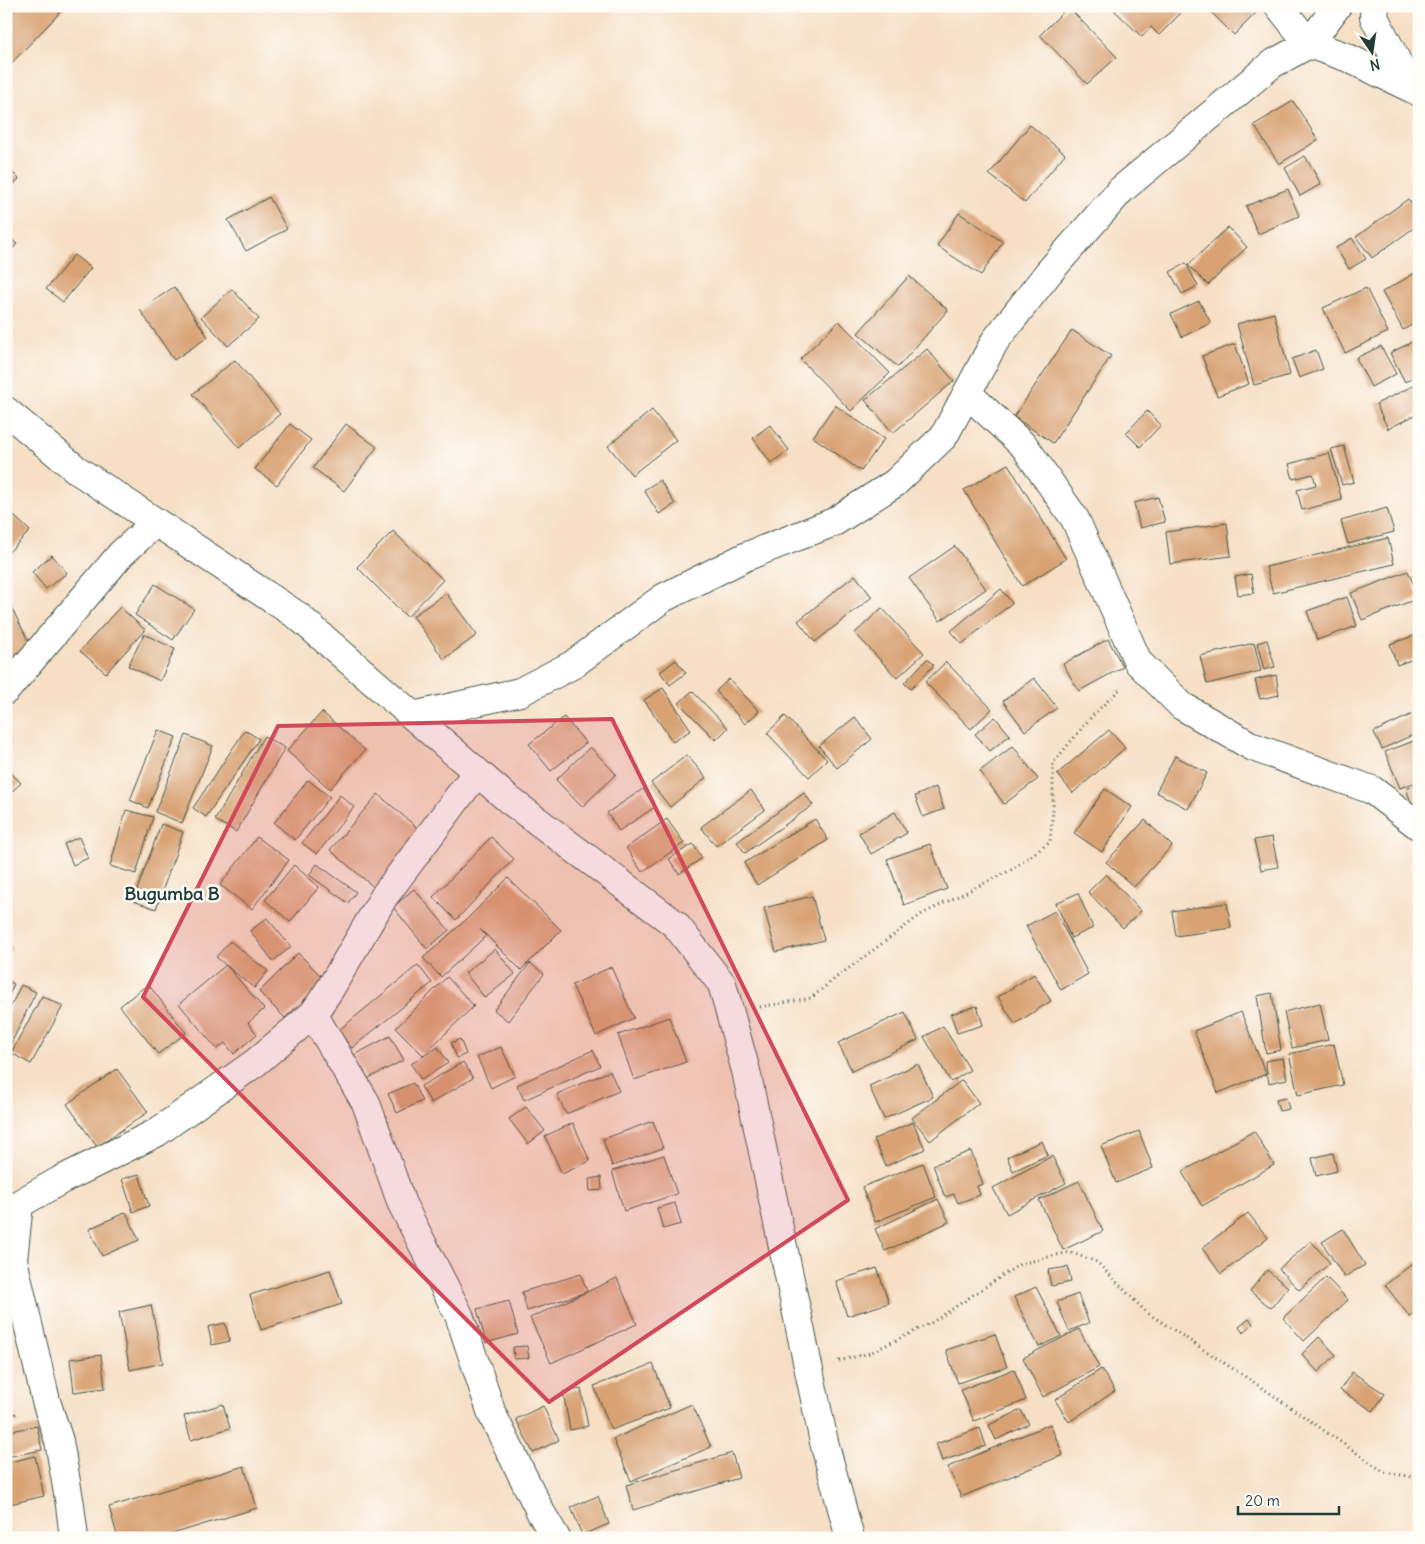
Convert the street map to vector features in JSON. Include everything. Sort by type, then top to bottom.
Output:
[{"type":"street","points":[[1278,6],[1309,44],[1346,57],[1414,90]]},
{"type":"street","points":[[413,716],[520,692],[572,665],[663,598],[745,557],[834,522],[895,483],[944,436],[995,342],[1049,272],[1121,190],[1272,64],[1309,44],[1337,6]]},
{"type":"street","points":[[1375,6],[1374,17],[1414,90]]},
{"type":"street","points":[[967,393],[1025,447],[1075,519],[1138,662],[1182,706],[1253,747],[1372,790],[1419,826]]},
{"type":"street","points":[[6,411],[77,470],[298,616],[508,799],[675,924],[722,984],[746,1071],[824,1442],[850,1538]]},
{"type":"street","points":[[6,690],[121,554],[155,523]]},
{"type":"street","points":[[74,1538],[59,1441],[46,1401],[13,1260],[19,1204],[61,1180],[156,1133],[255,1063],[313,1014],[330,989],[385,895],[477,772]]},
{"type":"street","points":[[313,1014],[366,1103],[402,1204],[459,1315],[492,1414],[541,1513],[556,1538]]},
{"type":"path","points":[[730,1013],[811,998],[922,914],[1011,870],[1050,842],[1053,810],[1053,763],[1092,716],[1143,666]]},
{"type":"path","points":[[809,1369],[870,1353],[931,1323],[1020,1264],[1069,1252],[1098,1262],[1146,1312],[1256,1384],[1384,1472],[1419,1478]]},
{"type":"highlighted area","points":[[612,719],[848,1200],[549,1402],[143,997],[278,726]]},
{"type":"building","points":[[8,6],[66,6],[6,69],[6,8]]},
{"type":"building","points":[[1118,6],[1177,6],[1183,11],[1159,35],[1151,27],[1142,37],[1114,10]]},
{"type":"building","points":[[1205,6],[1263,6],[1234,35]]},
{"type":"building","points":[[1068,7],[1117,57],[1087,84],[1040,35]]},
{"type":"building","points":[[1293,101],[1318,140],[1279,164],[1254,125]]},
{"type":"building","points":[[1030,125],[1065,154],[1025,203],[989,174]]},
{"type":"building","points":[[1305,156],[1321,184],[1300,196],[1285,168]]},
{"type":"building","points":[[6,166],[19,179],[6,191]]},
{"type":"building","points":[[1288,189],[1299,216],[1258,234],[1246,206]]},
{"type":"building","points":[[269,197],[287,229],[246,251],[228,220]]},
{"type":"building","points":[[1408,199],[1419,213],[1419,224],[1372,258],[1356,237]]},
{"type":"building","points":[[959,213],[1003,242],[981,275],[937,246]]},
{"type":"building","points":[[1228,227],[1247,247],[1208,285],[1188,265]]},
{"type":"building","points":[[6,235],[17,244],[6,256]]},
{"type":"building","points":[[1352,238],[1366,259],[1349,269],[1336,248]]},
{"type":"building","points":[[74,255],[91,268],[63,302],[46,289]]},
{"type":"building","points":[[1186,263],[1198,286],[1182,294],[1170,272]]},
{"type":"building","points":[[1419,271],[1419,321],[1403,330],[1382,292]]},
{"type":"building","points":[[909,276],[948,310],[898,367],[858,333]]},
{"type":"building","points":[[174,287],[208,337],[174,360],[140,310]]},
{"type":"building","points":[[1366,288],[1388,332],[1345,353],[1323,308]]},
{"type":"building","points":[[232,289],[259,319],[228,346],[201,317]]},
{"type":"building","points":[[1199,301],[1211,323],[1182,337],[1171,314]]},
{"type":"building","points":[[1274,313],[1290,375],[1254,385],[1237,324]]},
{"type":"building","points":[[839,321],[890,373],[851,411],[800,359]]},
{"type":"building","points":[[1072,330],[1111,356],[1053,443],[1014,417]]},
{"type":"building","points":[[1414,341],[1419,350],[1419,374],[1405,382],[1390,353]]},
{"type":"building","points":[[1235,344],[1249,384],[1217,396],[1202,356]]},
{"type":"building","points":[[1381,346],[1396,374],[1371,387],[1356,358]]},
{"type":"building","points":[[927,349],[954,381],[893,433],[865,400]]},
{"type":"building","points":[[1316,350],[1323,369],[1299,378],[1292,359]]},
{"type":"building","points":[[235,360],[280,414],[239,448],[193,394]]},
{"type":"building","points":[[1419,383],[1419,413],[1388,429],[1376,404]]},
{"type":"building","points":[[835,405],[884,439],[861,471],[813,437]]},
{"type":"building","points":[[652,410],[676,440],[632,475],[608,446]]},
{"type":"building","points":[[1147,411],[1161,425],[1140,447],[1126,433]]},
{"type":"building","points":[[290,424],[311,440],[277,485],[255,469]]},
{"type":"building","points":[[346,424],[377,447],[344,491],[313,468]]},
{"type":"building","points":[[770,425],[789,450],[771,463],[753,438]]},
{"type":"building","points":[[1344,446],[1354,482],[1342,485],[1331,449]]},
{"type":"building","points":[[1329,453],[1342,500],[1302,510],[1297,490],[1316,485],[1313,474],[1293,479],[1289,464]]},
{"type":"building","points":[[1008,464],[1066,559],[1022,586],[964,490]]},
{"type":"building","points":[[660,480],[675,504],[659,514],[644,490]]},
{"type":"building","points":[[1158,497],[1165,522],[1140,528],[1134,503]]},
{"type":"building","points":[[1387,508],[1394,532],[1348,544],[1341,521]]},
{"type":"building","points":[[11,513],[30,531],[6,555],[6,519]]},
{"type":"building","points":[[1227,523],[1231,556],[1170,564],[1166,532]]},
{"type":"building","points":[[393,531],[443,580],[407,617],[357,567]]},
{"type":"building","points":[[1388,538],[1394,564],[1273,593],[1266,567]]},
{"type":"building","points":[[955,546],[986,589],[940,621],[909,578]]},
{"type":"building","points":[[52,555],[67,573],[46,589],[32,572]]},
{"type":"building","points":[[1408,571],[1419,598],[1362,620],[1351,593]]},
{"type":"building","points":[[1251,574],[1254,593],[1238,595],[1235,577]]},
{"type":"building","points":[[855,575],[872,597],[815,642],[798,621]]},
{"type":"building","points":[[155,584],[194,609],[173,640],[135,615]]},
{"type":"building","points":[[1001,589],[1012,603],[962,644],[951,631]]},
{"type":"building","points":[[446,593],[477,635],[444,659],[413,616]]},
{"type":"building","points":[[6,597],[31,646],[6,658]]},
{"type":"building","points":[[1347,597],[1357,626],[1317,640],[1307,611]]},
{"type":"building","points":[[120,607],[145,630],[106,673],[80,651]]},
{"type":"building","points":[[882,608],[924,653],[897,678],[855,633]]},
{"type":"building","points":[[144,634],[175,649],[160,681],[128,666]]},
{"type":"building","points":[[1419,634],[1419,657],[1397,665],[1390,644]]},
{"type":"building","points":[[1108,639],[1123,667],[1079,691],[1063,664]]},
{"type":"building","points":[[1267,640],[1275,667],[1264,670],[1257,643]]},
{"type":"building","points":[[1254,643],[1261,671],[1207,684],[1200,656]]},
{"type":"building","points":[[927,659],[934,665],[911,689],[904,683]]},
{"type":"building","points":[[676,660],[686,673],[670,685],[660,672]]},
{"type":"building","points":[[946,662],[992,709],[971,729],[925,682]]},
{"type":"building","points":[[1419,663],[1419,683],[1412,666]]},
{"type":"building","points":[[1276,675],[1279,695],[1260,699],[1255,680]]},
{"type":"building","points":[[1034,678],[1057,708],[1025,731],[1003,701]]},
{"type":"building","points":[[729,679],[759,711],[745,724],[716,691]]},
{"type":"building","points":[[663,688],[691,730],[673,742],[644,700]]},
{"type":"building","points":[[692,691],[728,728],[716,740],[679,703]]},
{"type":"building","points":[[1419,711],[1419,732],[1382,749],[1374,732]]},
{"type":"building","points":[[322,712],[365,750],[330,789],[287,751]]},
{"type":"building","points":[[785,716],[827,760],[809,777],[767,733]]},
{"type":"building","points":[[564,717],[586,743],[551,771],[529,744]]},
{"type":"building","points":[[855,717],[872,739],[837,768],[819,746]]},
{"type":"building","points":[[995,717],[1010,735],[990,751],[975,734]]},
{"type":"building","points":[[158,730],[176,737],[148,808],[130,800]]},
{"type":"building","points":[[245,730],[259,739],[206,817],[193,808]]},
{"type":"building","points":[[1109,730],[1125,748],[1073,793],[1057,774]]},
{"type":"building","points":[[186,735],[213,746],[182,823],[155,812]]},
{"type":"building","points":[[264,736],[285,748],[236,832],[215,820]]},
{"type":"building","points":[[1419,739],[1419,781],[1400,788],[1385,752]]},
{"type":"building","points":[[1013,746],[1038,779],[1004,804],[980,771]]},
{"type":"building","points":[[590,747],[616,774],[582,807],[556,780]]},
{"type":"building","points":[[687,755],[706,778],[670,807],[651,783]]},
{"type":"building","points":[[1175,756],[1207,773],[1188,809],[1156,792]]},
{"type":"building","points":[[6,768],[21,783],[6,797]]},
{"type":"building","points":[[308,780],[330,797],[295,840],[274,823]]},
{"type":"building","points":[[1419,784],[1419,811],[1415,812],[1406,789]]},
{"type":"building","points":[[936,787],[944,809],[923,817],[915,796]]},
{"type":"building","points":[[643,789],[655,807],[619,831],[607,813]]},
{"type":"building","points":[[1105,789],[1132,807],[1102,852],[1074,833]]},
{"type":"building","points":[[751,790],[765,810],[716,846],[701,827]]},
{"type":"building","points":[[804,793],[813,805],[745,853],[737,842]]},
{"type":"building","points":[[378,794],[423,833],[376,889],[330,850]]},
{"type":"building","points":[[340,795],[354,807],[317,854],[302,843]]},
{"type":"building","points":[[126,810],[153,817],[136,874],[110,866]]},
{"type":"building","points":[[895,812],[907,833],[871,854],[859,833]]},
{"type":"building","points":[[667,819],[684,843],[642,872],[626,848]]},
{"type":"building","points":[[815,819],[828,840],[757,885],[744,863]]},
{"type":"building","points":[[1145,820],[1172,846],[1134,887],[1106,862]]},
{"type":"building","points":[[161,824],[183,832],[156,909],[133,901]]},
{"type":"building","points":[[79,837],[88,858],[73,865],[64,844]]},
{"type":"building","points":[[257,837],[289,860],[252,909],[220,885]]},
{"type":"building","points":[[491,837],[514,859],[456,920],[433,897]]},
{"type":"building","points":[[1272,837],[1278,867],[1261,870],[1254,840]]},
{"type":"building","points":[[693,844],[702,858],[679,874],[669,859]]},
{"type":"building","points":[[930,844],[947,889],[904,905],[887,859]]},
{"type":"building","points":[[317,864],[356,892],[348,903],[309,875]]},
{"type":"building","points":[[294,865],[319,887],[290,922],[265,900]]},
{"type":"building","points":[[1106,874],[1141,911],[1123,928],[1088,892]]},
{"type":"building","points":[[508,878],[561,930],[521,970],[480,929],[486,936],[441,977],[423,958],[468,918]]},
{"type":"building","points":[[414,889],[449,930],[427,949],[393,907]]},
{"type":"building","points":[[1078,893],[1093,928],[1071,938],[1056,903]]},
{"type":"building","points":[[812,896],[824,940],[776,952],[764,908]]},
{"type":"building","points":[[1227,903],[1231,928],[1176,936],[1172,911]]},
{"type":"building","points":[[1055,911],[1088,974],[1061,990],[1026,926]]},
{"type":"building","points":[[267,918],[291,947],[273,961],[250,931]]},
{"type":"building","points":[[6,940],[12,950],[6,954]]},
{"type":"building","points":[[230,941],[268,971],[254,988],[216,957]]},
{"type":"building","points":[[495,949],[515,974],[485,998],[465,973]]},
{"type":"building","points":[[298,953],[325,980],[285,1018],[259,992]]},
{"type":"building","points":[[530,963],[544,974],[508,1021],[494,1010]]},
{"type":"building","points":[[226,965],[264,1009],[248,1023],[257,1034],[234,1054],[225,1043],[217,1049],[179,1004]]},
{"type":"building","points":[[418,965],[432,983],[352,1048],[338,1031]]},
{"type":"building","points":[[611,967],[634,1018],[596,1036],[572,985]]},
{"type":"building","points":[[1034,974],[1051,1001],[1015,1024],[998,997]]},
{"type":"building","points":[[447,977],[474,1006],[423,1055],[396,1028]]},
{"type":"building","points":[[6,980],[14,984],[6,1002]]},
{"type":"building","points":[[148,984],[186,1033],[158,1054],[120,1006]]},
{"type":"building","points":[[21,985],[36,992],[6,1054],[6,1016]]},
{"type":"building","points":[[1272,993],[1281,1050],[1266,1053],[1257,996]]},
{"type":"building","points":[[42,996],[63,1006],[31,1064],[11,1053]]},
{"type":"building","points":[[1320,1003],[1328,1040],[1292,1048],[1284,1012]]},
{"type":"building","points":[[977,1006],[983,1025],[957,1033],[951,1014]]},
{"type":"building","points":[[905,1012],[918,1040],[852,1071],[838,1043]]},
{"type":"building","points":[[1241,1012],[1266,1074],[1218,1093],[1194,1031]]},
{"type":"building","points":[[669,1017],[686,1062],[634,1080],[618,1035]]},
{"type":"building","points":[[943,1026],[970,1070],[951,1082],[924,1037]]},
{"type":"building","points":[[390,1036],[404,1060],[367,1079],[354,1055]]},
{"type":"building","points":[[460,1039],[466,1054],[457,1058],[451,1043]]},
{"type":"building","points":[[1334,1044],[1343,1085],[1298,1095],[1289,1054]]},
{"type":"building","points":[[438,1047],[448,1063],[421,1080],[411,1064]]},
{"type":"building","points":[[501,1047],[515,1076],[491,1088],[477,1057]]},
{"type":"building","points":[[593,1050],[600,1066],[524,1100],[517,1085]]},
{"type":"building","points":[[1283,1058],[1287,1079],[1269,1083],[1265,1061]]},
{"type":"building","points":[[463,1062],[473,1078],[431,1103],[421,1086]]},
{"type":"building","points":[[918,1064],[933,1097],[884,1119],[869,1086]]},
{"type":"building","points":[[117,1069],[148,1112],[97,1147],[67,1104]]},
{"type":"building","points":[[610,1071],[619,1091],[566,1114],[557,1094]]},
{"type":"building","points":[[962,1080],[979,1103],[930,1141],[912,1118]]},
{"type":"building","points":[[413,1083],[422,1101],[397,1113],[388,1094]]},
{"type":"building","points":[[1286,1098],[1289,1109],[1279,1111],[1276,1100]]},
{"type":"building","points":[[526,1107],[545,1131],[528,1144],[509,1119]]},
{"type":"building","points":[[653,1121],[663,1148],[612,1166],[603,1139]]},
{"type":"building","points":[[913,1122],[925,1149],[886,1166],[874,1139]]},
{"type":"building","points":[[573,1123],[590,1161],[562,1174],[545,1136]]},
{"type":"building","points":[[1139,1131],[1153,1168],[1116,1183],[1101,1146]]},
{"type":"building","points":[[1254,1131],[1274,1165],[1202,1206],[1182,1172]]},
{"type":"building","points":[[1042,1141],[1048,1155],[1013,1171],[1007,1157]]},
{"type":"building","points":[[971,1151],[983,1184],[977,1186],[980,1195],[958,1203],[954,1194],[945,1197],[933,1165]]},
{"type":"building","points":[[1333,1153],[1337,1171],[1316,1176],[1312,1158]]},
{"type":"building","points":[[664,1155],[677,1194],[624,1211],[612,1171]]},
{"type":"building","points":[[1052,1156],[1066,1183],[1007,1214],[993,1188]]},
{"type":"building","points":[[923,1163],[936,1197],[875,1222],[862,1187]]},
{"type":"building","points":[[139,1174],[149,1206],[133,1212],[122,1179]]},
{"type":"building","points":[[601,1177],[602,1190],[590,1191],[589,1179]]},
{"type":"building","points":[[1079,1181],[1103,1231],[1063,1250],[1039,1200]]},
{"type":"building","points":[[938,1199],[949,1222],[885,1251],[875,1229]]},
{"type":"building","points":[[675,1203],[681,1224],[663,1229],[657,1208]]},
{"type":"building","points":[[126,1212],[139,1240],[102,1256],[89,1229]]},
{"type":"building","points":[[1248,1213],[1268,1238],[1221,1274],[1202,1248]]},
{"type":"building","points":[[1343,1229],[1365,1265],[1344,1277],[1322,1242]]},
{"type":"building","points":[[1311,1241],[1330,1263],[1299,1290],[1279,1269]]},
{"type":"building","points":[[1416,1261],[1419,1264],[1419,1311],[1410,1317],[1385,1285]]},
{"type":"building","points":[[1068,1267],[1071,1282],[1051,1286],[1048,1270]]},
{"type":"building","points":[[877,1268],[889,1303],[847,1316],[836,1281]]},
{"type":"building","points":[[330,1270],[342,1304],[261,1330],[250,1295]]},
{"type":"building","points":[[1267,1270],[1288,1287],[1271,1308],[1250,1291]]},
{"type":"building","points":[[581,1274],[587,1292],[527,1311],[522,1292]]},
{"type":"building","points":[[1326,1277],[1348,1300],[1304,1341],[1283,1318]]},
{"type":"building","points":[[617,1278],[637,1324],[551,1363],[530,1318]]},
{"type":"building","points":[[1036,1287],[1061,1336],[1039,1347],[1014,1297]]},
{"type":"building","points":[[1078,1294],[1089,1323],[1069,1331],[1057,1302]]},
{"type":"building","points":[[509,1301],[518,1334],[486,1343],[477,1309]]},
{"type":"building","points":[[151,1305],[163,1363],[130,1370],[119,1312]]},
{"type":"building","points":[[1249,1319],[1253,1324],[1243,1333],[1239,1327]]},
{"type":"building","points":[[225,1323],[230,1341],[212,1345],[208,1327]]},
{"type":"building","points":[[1079,1329],[1099,1367],[1043,1397],[1023,1358]]},
{"type":"building","points":[[995,1334],[1007,1367],[958,1383],[946,1350]]},
{"type":"building","points":[[1319,1337],[1336,1355],[1318,1372],[1302,1354]]},
{"type":"building","points":[[527,1346],[529,1358],[514,1359],[513,1347]]},
{"type":"building","points":[[101,1355],[105,1388],[74,1392],[70,1359]]},
{"type":"building","points":[[653,1364],[670,1408],[611,1430],[594,1386]]},
{"type":"building","points":[[1014,1369],[1026,1400],[974,1421],[961,1390]]},
{"type":"building","points":[[1101,1369],[1115,1391],[1069,1422],[1055,1400]]},
{"type":"building","points":[[1352,1372],[1385,1394],[1373,1411],[1340,1390]]},
{"type":"building","points":[[581,1389],[588,1426],[570,1430],[563,1392]]},
{"type":"building","points":[[223,1404],[230,1428],[191,1440],[184,1416]]},
{"type":"building","points":[[692,1404],[711,1447],[631,1481],[613,1439]]},
{"type":"building","points":[[543,1406],[559,1440],[533,1453],[516,1419]]},
{"type":"building","points":[[1021,1410],[1029,1424],[996,1440],[989,1425]]},
{"type":"building","points":[[1050,1424],[1063,1455],[961,1497],[948,1467]]},
{"type":"building","points":[[37,1426],[42,1450],[6,1457],[6,1432]]},
{"type":"building","points":[[980,1428],[986,1446],[942,1461],[936,1444]]},
{"type":"building","points":[[732,1453],[739,1478],[633,1510],[626,1485]]},
{"type":"building","points":[[35,1456],[44,1496],[6,1505],[6,1463]]},
{"type":"building","points":[[244,1466],[257,1508],[159,1538],[118,1538],[109,1507]]},
{"type":"building","points":[[598,1496],[609,1524],[582,1535],[571,1507]]},
{"type":"district","name":"Bugumba B","points":[[172,894]]}]
